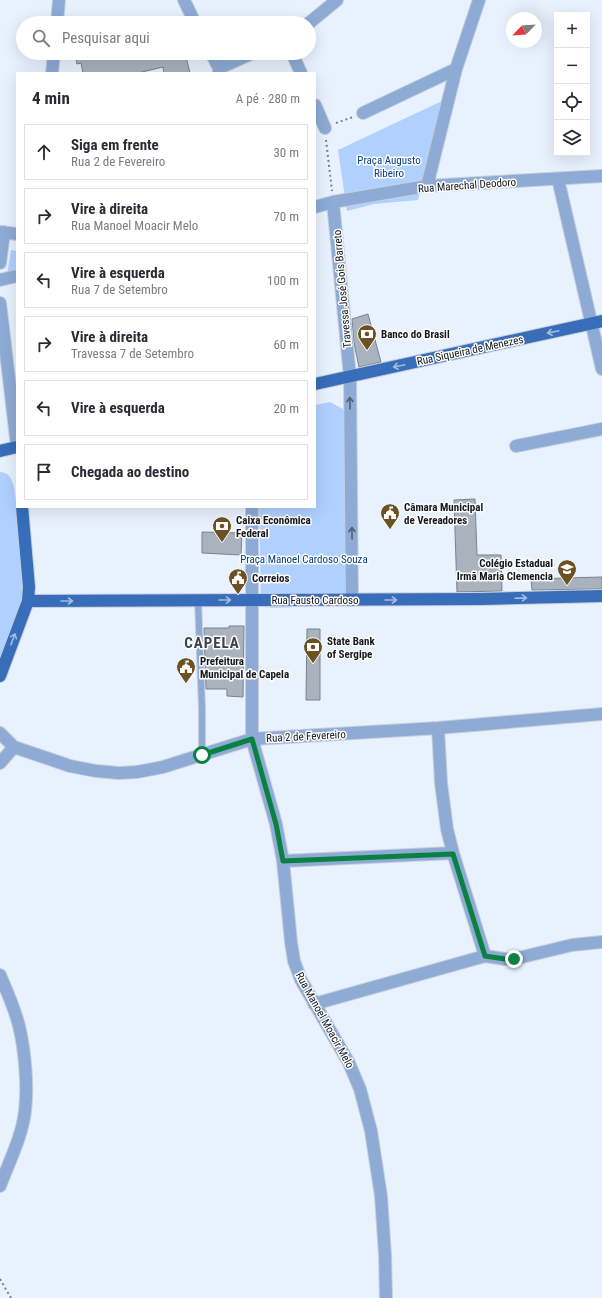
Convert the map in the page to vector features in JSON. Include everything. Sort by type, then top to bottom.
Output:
[{"type":"main road","name":"Rua Siqueira de Menezes","points":[[350,377],[597,322]]},
{"type":"main road","points":[[316,384],[350,377]]},
{"type":"main road","points":[[0,451],[16,447]]},
{"type":"main road","points":[[0,676],[28,601],[29,587],[22,508]]},
{"type":"main road","name":"Rua Fausto Cardoso","points":[[28,601],[481,599],[602,596]]},
{"type":"street","points":[[58,16],[59,0]]},
{"type":"street","points":[[184,0],[192,16]]},
{"type":"street","points":[[316,17],[337,0]]},
{"type":"street","points":[[427,186],[456,69],[479,0]]},
{"type":"street","points":[[52,72],[53,60]]},
{"type":"street","points":[[214,60],[219,71],[240,60]]},
{"type":"street","points":[[295,60],[301,72]]},
{"type":"street","points":[[363,113],[456,69]]},
{"type":"street","points":[[316,107],[325,128]]},
{"type":"street","name":"Rua Marechal Deodoro","points":[[316,207],[333,202],[427,186],[602,176]]},
{"type":"street","points":[[558,179],[597,322],[602,369]]},
{"type":"street","name":"Travessa José Gois Barreto","points":[[333,202],[350,377]]},
{"type":"street","points":[[0,263],[2,232],[16,234]]},
{"type":"street","points":[[0,280],[16,276]]},
{"type":"street","points":[[0,303],[16,439]]},
{"type":"street","points":[[350,377],[352,600]]},
{"type":"street","points":[[516,446],[602,429]]},
{"type":"street","points":[[251,600],[252,508]]},
{"type":"street","name":"Rua Manoel Moacir Melo","points":[[251,600],[252,739],[276,824],[283,861],[294,961],[301,980],[349,1063],[360,1088],[372,1131],[381,1196],[386,1255],[386,1298]]},
{"type":"street","name":"Rua 2 de Fevereiro","points":[[0,733],[14,747],[70,766],[96,771],[119,773],[137,772],[163,767],[252,739],[438,728],[602,714]]},
{"type":"street","points":[[438,728],[443,809],[447,829],[453,854],[485,956]]},
{"type":"street","points":[[0,763],[14,747]]},
{"type":"street","points":[[283,861],[453,854]]},
{"type":"street","points":[[314,1004],[485,956],[514,959],[572,945],[602,942]]},
{"type":"street","points":[[0,975],[19,1027],[23,1051],[26,1089],[25,1112],[19,1137],[0,1186]]},
{"type":"lane","points":[[198,600],[202,755]]},
{"type":"path","points":[[333,202],[325,128],[363,113]]},
{"type":"path","points":[[0,1279],[11,1298]]},
{"type":"green space","name":"Praça Augusto Ribeiro","points":[[442,101],[418,200],[374,204],[347,211],[338,150]]},
{"type":"green space","points":[[11,250],[16,251],[16,280],[6,282]]},
{"type":"green space","name":"Praça Manoel Cardoso Souza","points":[[330,402],[343,409],[347,420],[348,591],[341,605],[273,608],[265,607],[261,602],[259,508],[316,508],[316,405]]},
{"type":"green space","points":[[0,472],[10,476],[14,487],[30,600],[0,665]]},
{"type":"building","points":[[76,60],[187,60],[190,72],[164,72],[163,67],[142,72],[83,72],[81,63],[77,64]]},
{"type":"building","name":"Banco do Brasil","points":[[368,314],[381,362],[359,367],[354,343],[352,319]]},
{"type":"building","points":[[475,499],[477,555],[501,555],[502,591],[457,592],[454,500]]},
{"type":"building","name":"Caixa Econômica Federal","points":[[202,532],[242,533],[241,555],[202,553]]},
{"type":"building","name":"Colégio Estadual Irmã Maria Clemencia","points":[[602,577],[602,589],[532,590],[531,579]]},
{"type":"building","points":[[229,626],[244,626],[243,697],[227,696],[227,689],[206,689],[204,628],[229,628]]},
{"type":"building","name":"State Bank of Sergipe","points":[[307,629],[320,629],[320,700],[306,700]]},
{"type":"place","name":"Banco do Brasil","points":[[367,351]]},
{"type":"place","name":"Câmara Municipal de Vereadores","points":[[390,530]]},
{"type":"place","name":"Caixa Econômica Federal","points":[[222,543]]},
{"type":"place","name":"Colégio Estadual Irmã Maria Clemencia","points":[[567,586]]},
{"type":"place","name":"Correios","points":[[238,595]]},
{"type":"place","name":"State Bank of Sergipe","points":[[313,664]]},
{"type":"place","name":"Prefeitura Municipal de Capela","points":[[186,684]]},
{"type":"district","name":"CAPELA","points":[[212,643]]},
{"type":"route","points":[[202,755],[252,739],[276,824],[283,861],[453,854],[485,956],[514,959]]}]
